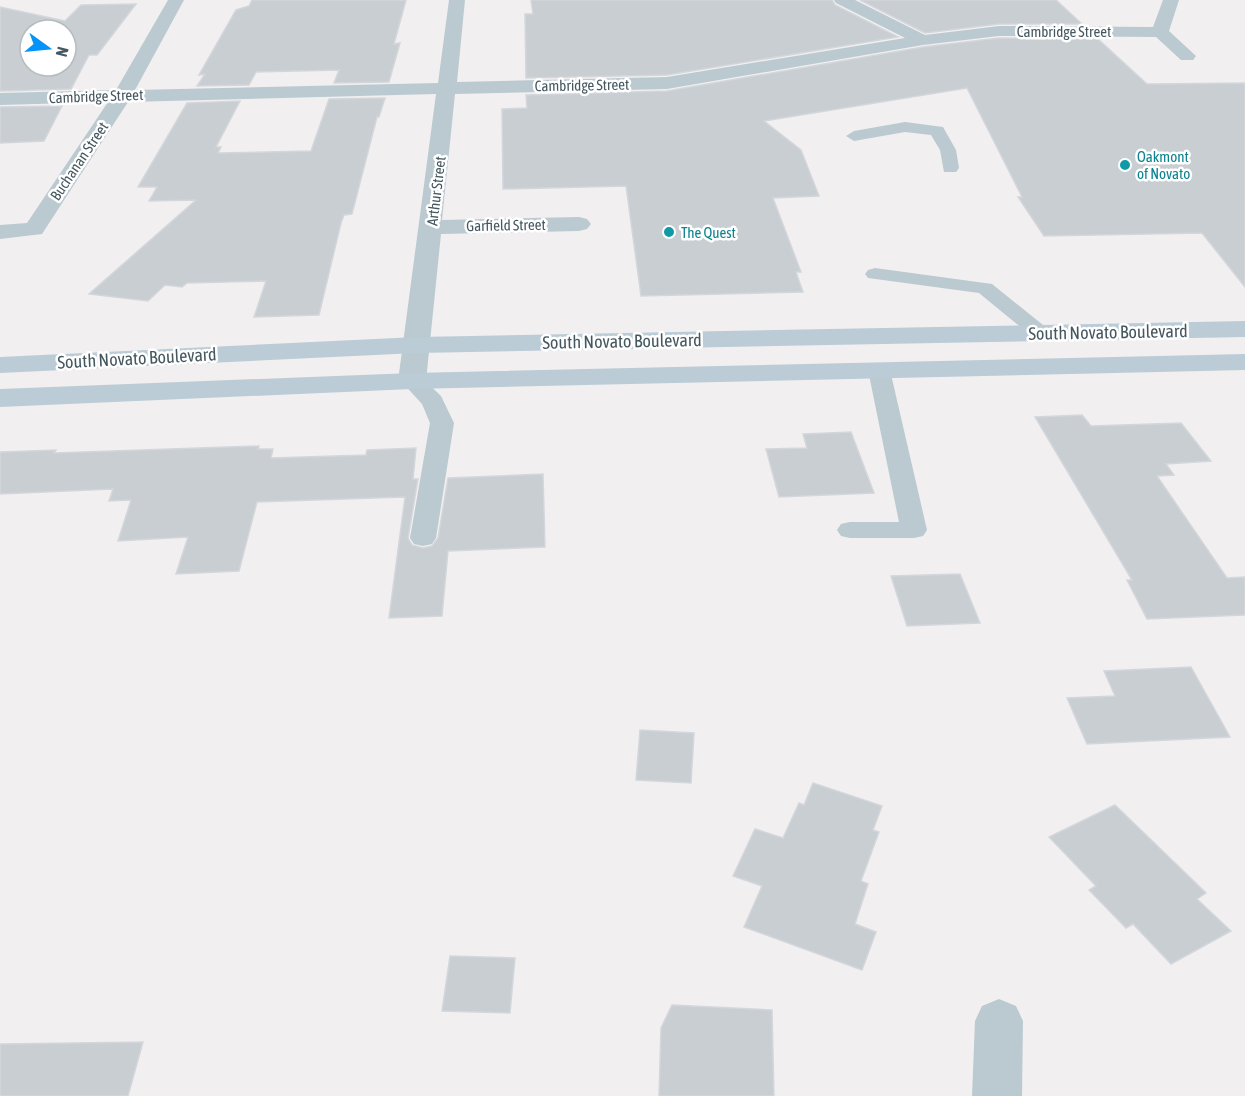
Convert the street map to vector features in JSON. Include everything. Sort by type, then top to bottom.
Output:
[{"type":"main road","name":"South Novato Boulevard","points":[[0,365],[417,345],[1245,329]]},
{"type":"main road","name":"South Novato Boulevard","points":[[0,398],[412,381],[1245,362]]},
{"type":"street","name":"Buchanan Street","points":[[0,232],[34,229],[123,94],[176,0]]},
{"type":"street","name":"Arthur Street","points":[[412,381],[457,0]]},
{"type":"street","points":[[842,0],[923,40]]},
{"type":"street","points":[[1171,0],[1160,32],[1187,56]]},
{"type":"street","name":"Cambridge Street","points":[[0,99],[123,94],[668,83],[923,40],[999,31],[1160,32]]},
{"type":"street","name":"Garfield Street","points":[[432,227],[579,224]]},
{"type":"street","points":[[997,1096],[999,1021]]},
{"type":"lane","points":[[854,136],[906,127],[937,131],[948,150],[950,168]]},
{"type":"lane","points":[[875,274],[985,288],[1042,333]]},
{"type":"lane","points":[[850,530],[914,530],[879,370]]},
{"type":"lane","points":[[412,381],[433,401],[442,423],[423,538]]},
{"type":"building","points":[[252,0],[406,0],[394,44],[400,43],[389,82],[334,83],[339,70],[256,72],[249,85],[197,86],[205,74],[199,75],[236,10],[249,6]]},
{"type":"building","points":[[531,0],[832,0],[835,5],[898,37],[667,75],[526,78],[525,14],[533,14]]},
{"type":"building","points":[[860,0],[1056,0],[1082,24],[999,24],[925,33]]},
{"type":"building","points":[[136,4],[97,55],[89,55],[78,76],[78,18],[68,18],[81,5]]},
{"type":"building","points":[[0,7],[51,18],[18,18],[18,78],[77,78],[71,89],[0,91]]},
{"type":"building","points":[[999,38],[1098,39],[1147,84],[1245,83],[1245,287],[1202,233],[1044,236],[1018,197],[1022,197],[967,88],[764,121],[801,150],[819,196],[773,198],[801,272],[796,272],[803,292],[641,296],[626,186],[503,189],[502,109],[527,108],[526,95],[667,91],[923,47]]},
{"type":"building","points":[[385,98],[379,117],[377,117],[352,214],[344,215],[341,223],[319,315],[254,317],[266,281],[187,283],[182,287],[165,285],[148,301],[89,294],[196,200],[149,201],[157,187],[138,187],[187,103],[240,101],[216,147],[221,147],[218,153],[311,151],[329,99]]},
{"type":"building","points":[[62,106],[44,141],[0,143],[0,107]]},
{"type":"building","points":[[1082,415],[1091,426],[1181,423],[1211,461],[1166,464],[1174,475],[1157,476],[1227,578],[1245,577],[1245,615],[1147,619],[1127,580],[1132,580],[1035,417]]},
{"type":"building","points":[[851,432],[874,493],[779,497],[766,449],[807,448],[803,434]]},
{"type":"building","points":[[259,446],[258,449],[273,449],[271,458],[366,455],[367,450],[416,448],[413,479],[418,479],[408,538],[412,545],[423,548],[432,546],[438,538],[448,478],[543,474],[545,547],[448,551],[442,616],[389,618],[405,497],[257,502],[239,571],[176,574],[188,537],[118,541],[131,500],[109,501],[113,489],[0,494],[0,452],[56,450],[54,453]]},
{"type":"building","points":[[960,574],[980,623],[907,626],[891,576]]},
{"type":"building","points":[[1191,667],[1230,737],[1087,744],[1067,698],[1115,696],[1104,671]]},
{"type":"building","points":[[640,730],[694,733],[691,783],[636,780]]},
{"type":"building","points":[[813,783],[882,806],[873,830],[879,832],[861,881],[868,884],[855,924],[876,932],[862,970],[744,927],[762,886],[733,876],[755,829],[783,838],[799,803],[804,805]]},
{"type":"building","points":[[1115,805],[1206,893],[1197,899],[1231,931],[1171,964],[1133,924],[1126,928],[1089,890],[1096,886],[1049,837]]},
{"type":"building","points":[[450,956],[515,958],[510,1013],[442,1011]]},
{"type":"building","points":[[672,1005],[772,1010],[774,1096],[659,1096],[661,1028]]},
{"type":"building","points":[[143,1042],[128,1096],[0,1096],[0,1044]]},
{"type":"place","name":"Oakmont of Novato","points":[[1125,165]]},
{"type":"place","name":"The Quest","points":[[669,232]]}]
